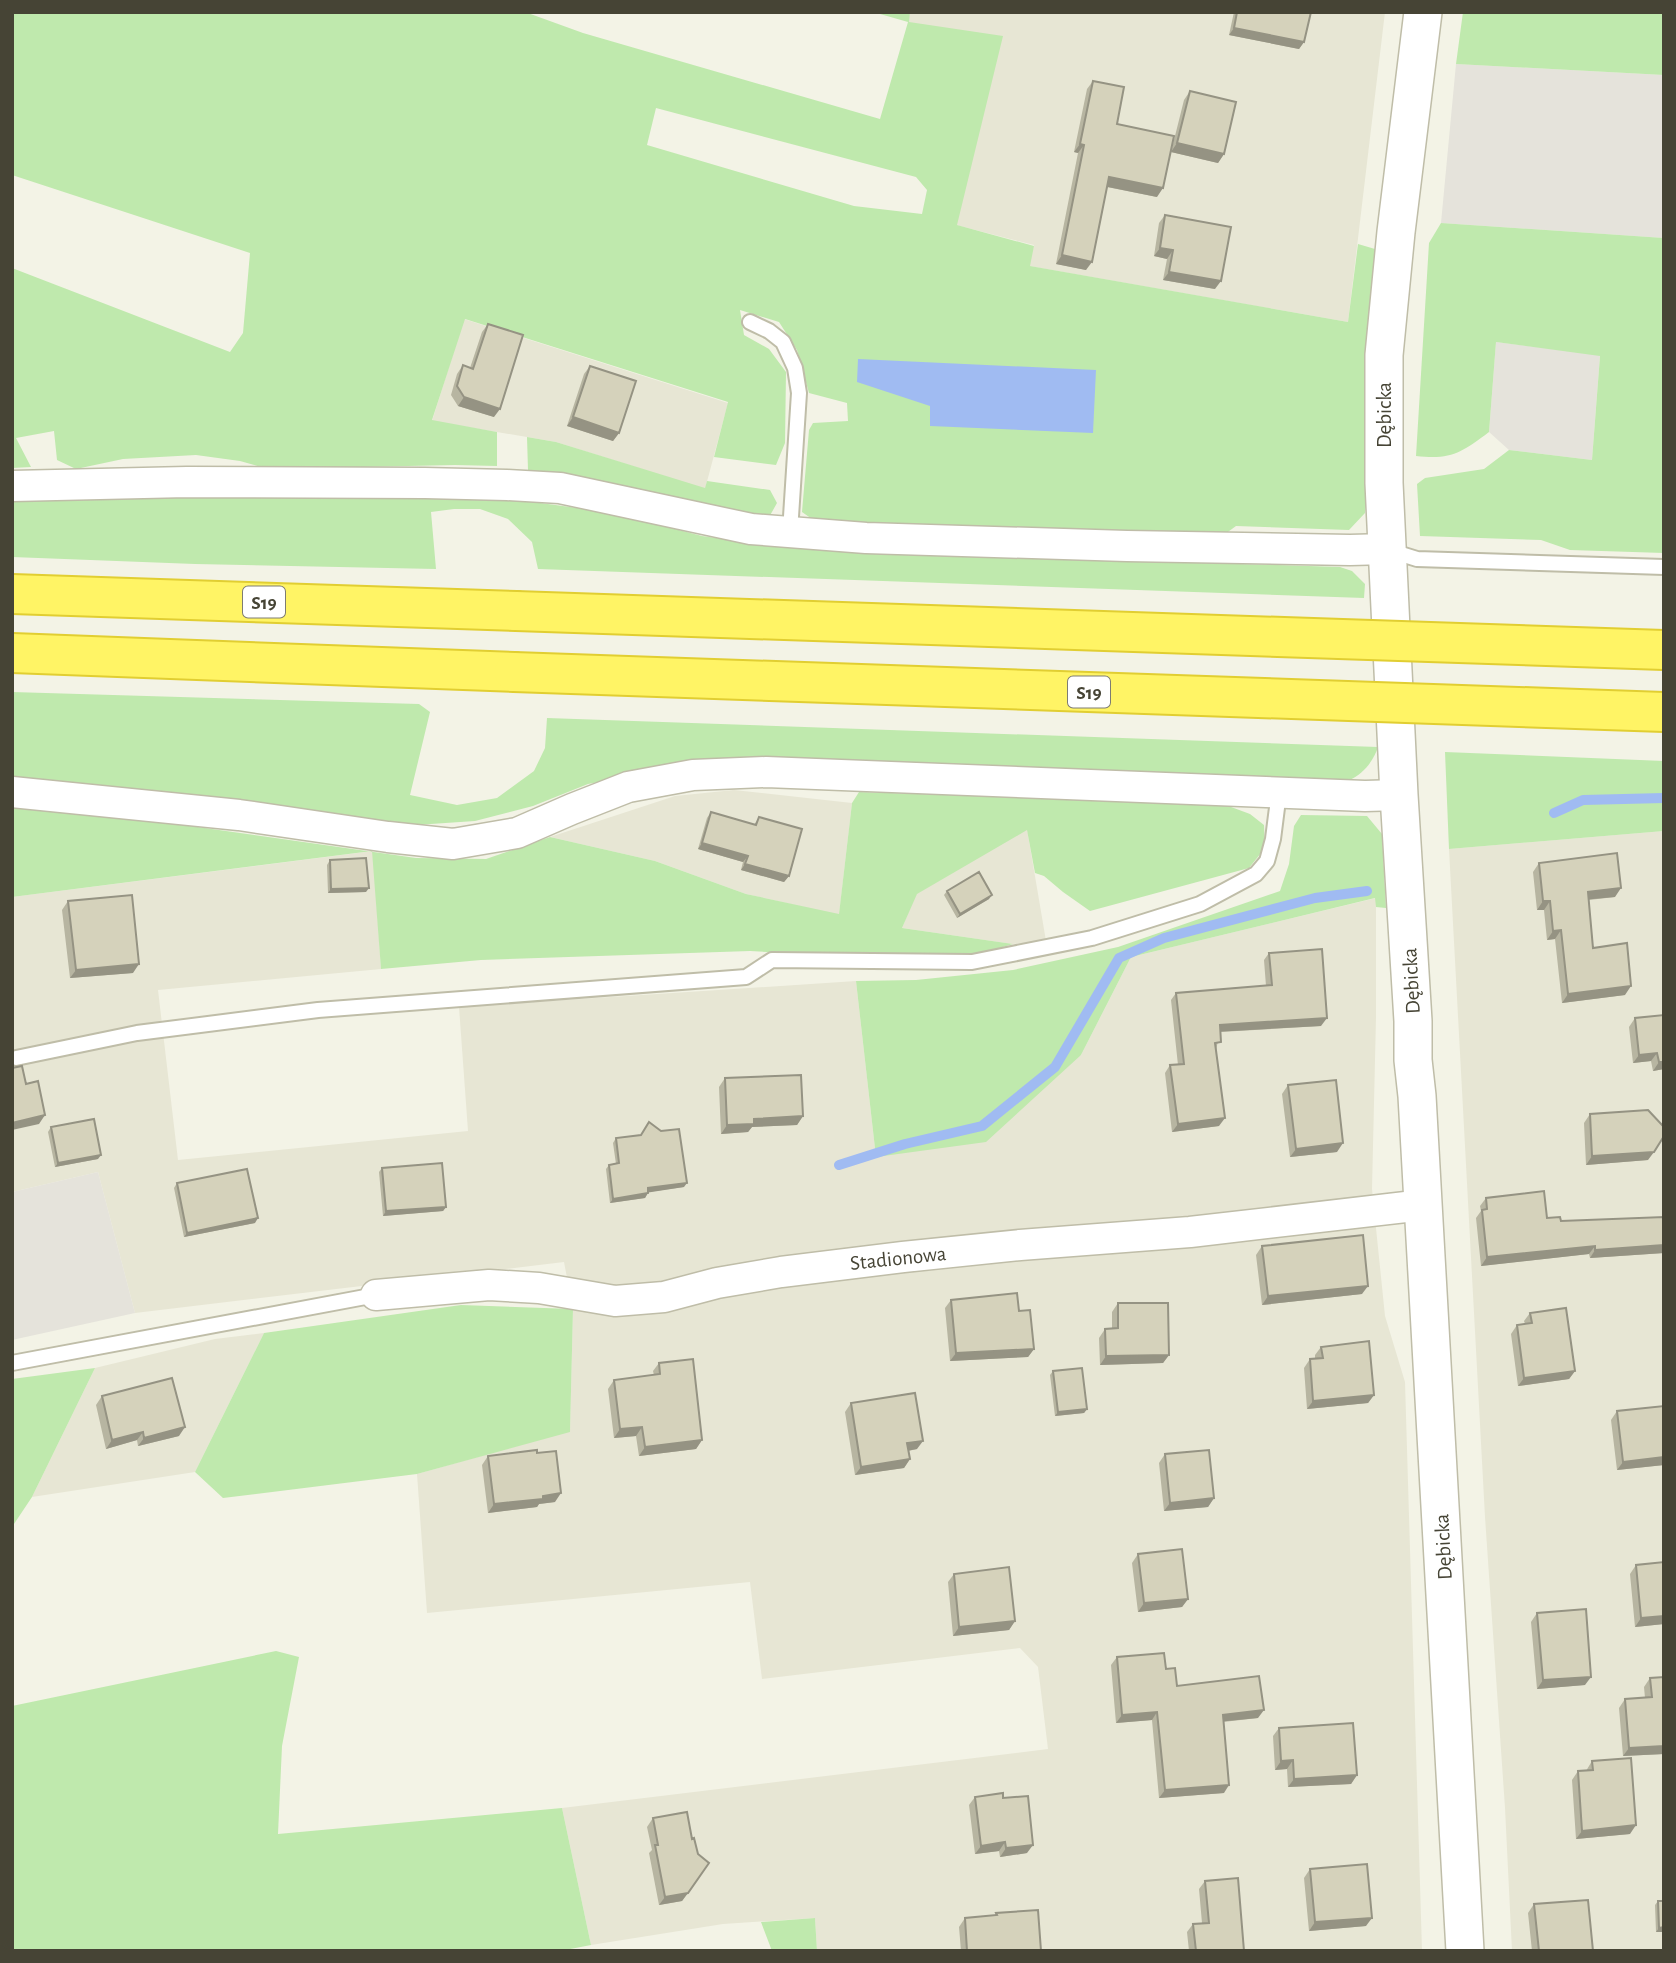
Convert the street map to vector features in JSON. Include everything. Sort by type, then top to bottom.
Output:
[{"type":"highway","name":"S19","points":[[12,594],[1664,650]]},
{"type":"highway","name":"S19","points":[[12,653],[1664,712]]},
{"type":"street","name":"Dębicka","points":[[1423,12],[1384,355],[1384,482],[1399,795],[1465,1951]]},
{"type":"street","points":[[12,486],[187,482],[507,485],[560,488],[751,529],[866,538],[1114,546],[1387,549]]},
{"type":"street","points":[[12,792],[239,815],[453,844],[517,833],[628,787],[693,775],[766,772],[1365,796],[1399,795]]},
{"type":"street","name":"Stadionowa","points":[[376,1294],[489,1285],[539,1288],[615,1301],[664,1297],[718,1283],[781,1272],[903,1257],[1190,1232],[1423,1205]]},
{"type":"lane","points":[[750,322],[769,331],[783,342],[795,368],[799,393],[790,532]]},
{"type":"lane","points":[[1387,549],[1417,559],[1664,567]]},
{"type":"lane","points":[[16,1058],[137,1033],[317,1010],[746,976],[772,960],[972,962],[1092,938],[1200,904],[1256,874],[1267,861],[1273,839],[1279,792]]},
{"type":"lane","points":[[12,1363],[376,1294]]},
{"type":"shaded area","points":[[910,12],[1385,12],[1348,322],[1029,266],[1034,245],[956,225],[958,217],[908,22]]},
{"type":"shaded area","points":[[1456,64],[1664,75],[1664,238],[1441,223]]},
{"type":"shaded area","points":[[464,319],[728,403],[705,489],[556,442],[432,421]]},
{"type":"shaded area","points":[[1496,342],[1600,355],[1592,460],[1509,450],[1489,432]]},
{"type":"shaded area","points":[[734,790],[852,803],[839,915],[746,894],[655,861],[550,837],[675,796]]},
{"type":"shaded area","points":[[1027,829],[1046,941],[1013,944],[902,928],[916,894]]},
{"type":"shaded area","points":[[1664,831],[1664,1951],[1512,1951],[1485,1517],[1449,849]]},
{"type":"shaded area","points":[[373,851],[381,969],[158,990],[178,1160],[468,1131],[459,1007],[856,981],[876,1157],[1081,1055],[1131,957],[1376,898],[1372,1189],[1385,1316],[1405,1382],[1422,1951],[817,1951],[815,1918],[723,1924],[591,1945],[562,1808],[1048,1749],[1038,1667],[1020,1648],[762,1679],[750,1582],[427,1613],[417,1474],[570,1431],[573,1309],[564,1262],[135,1313],[98,1172],[12,1192],[12,897]]},
{"type":"shaded area","points":[[98,1172],[135,1313],[12,1340],[12,1192]]},
{"type":"shaded area","points":[[264,1333],[195,1472],[32,1497],[95,1368],[215,1339]]},
{"type":"green space","points":[[12,12],[525,12],[583,33],[880,119],[908,22],[873,12],[910,12],[909,22],[1003,36],[957,225],[1034,246],[1030,266],[1348,322],[1358,244],[1375,249],[1366,390],[1368,491],[1365,513],[1349,530],[1236,526],[1221,537],[827,523],[812,519],[802,512],[809,430],[813,423],[848,421],[847,403],[809,393],[797,350],[779,322],[740,310],[744,335],[769,349],[786,372],[785,443],[776,465],[714,457],[728,402],[465,319],[432,420],[497,432],[497,466],[268,469],[240,461],[196,455],[123,459],[76,469],[57,460],[54,431],[16,438],[31,467],[12,468],[12,268],[230,352],[243,333],[250,253],[12,175]],"holes":[[[656,108],[916,177],[927,190],[922,214],[854,206],[647,145]]]},
{"type":"green space","points":[[1463,12],[1664,12],[1664,75],[1456,64]]},
{"type":"green space","points":[[1441,223],[1664,238],[1664,553],[1570,550],[1541,540],[1420,536],[1417,484],[1425,478],[1484,469],[1509,450],[1592,460],[1600,356],[1496,342],[1489,432],[1471,445],[1447,456],[1416,456],[1429,243]]},
{"type":"green space","points":[[527,437],[556,442],[705,488],[707,481],[770,490],[777,503],[768,519],[616,488],[573,475],[528,470]]},
{"type":"green space","points":[[470,496],[526,501],[614,513],[702,536],[772,546],[1340,567],[1352,571],[1365,584],[1364,598],[538,569],[532,542],[508,519],[480,509],[431,512],[436,569],[12,557],[12,498]]},
{"type":"green space","points":[[12,692],[419,704],[430,712],[410,795],[457,805],[497,798],[534,771],[545,748],[547,718],[1378,747],[1371,762],[1359,775],[1349,780],[1326,784],[682,767],[588,784],[533,806],[475,821],[416,825],[321,812],[165,798],[12,777]]},
{"type":"green space","points":[[1445,752],[1664,761],[1664,831],[1449,849]]},
{"type":"green space","points":[[859,792],[1223,804],[1250,814],[1264,825],[1265,848],[1249,868],[1090,911],[1044,876],[1035,873],[1027,830],[917,894],[902,928],[1013,944],[979,954],[826,955],[750,951],[481,960],[381,969],[372,852],[416,858],[486,859],[550,837],[655,861],[746,894],[839,914],[852,803]]},
{"type":"green space","points":[[12,804],[113,815],[369,851],[12,897]]},
{"type":"green space","points":[[1301,815],[1367,816],[1382,834],[1386,908],[1376,907],[1375,898],[1131,957],[1081,1055],[986,1142],[876,1157],[856,981],[916,980],[1013,970],[1118,947],[1280,891],[1289,864],[1294,826]]},
{"type":"green space","points":[[461,1305],[573,1309],[570,1432],[417,1474],[223,1498],[195,1472],[264,1333]]},
{"type":"green space","points":[[95,1368],[32,1497],[12,1527],[12,1379]]},
{"type":"green space","points":[[276,1651],[299,1657],[282,1746],[278,1834],[562,1808],[591,1945],[560,1951],[12,1951],[12,1706]]},
{"type":"green space","points":[[815,1918],[817,1951],[772,1951],[761,1922]]},
{"type":"water","points":[[858,359],[1096,370],[1093,433],[930,426],[930,406],[857,382]]},
{"type":"building","points":[[1237,12],[1311,12],[1304,42],[1234,28]]},
{"type":"building","points":[[1093,81],[1124,87],[1117,124],[1174,136],[1163,188],[1109,177],[1092,262],[1062,255],[1084,145],[1080,144]]},
{"type":"building","points":[[1190,91],[1236,102],[1224,154],[1177,143]]},
{"type":"building","points":[[1165,215],[1231,227],[1221,281],[1169,272],[1173,250],[1160,248]]},
{"type":"building","points":[[488,324],[523,335],[500,409],[464,397],[457,386],[463,365],[473,369]]},
{"type":"building","points":[[590,366],[636,381],[619,433],[573,417]]},
{"type":"building","points":[[711,812],[756,825],[759,817],[802,829],[789,876],[745,864],[748,856],[702,843]]},
{"type":"building","points":[[1617,853],[1621,888],[1588,892],[1593,948],[1627,943],[1631,986],[1568,994],[1561,930],[1553,931],[1550,901],[1543,901],[1539,863]]},
{"type":"building","points":[[366,858],[369,888],[331,889],[330,860]]},
{"type":"building","points":[[979,872],[992,895],[960,914],[947,891]]},
{"type":"building","points":[[132,895],[139,964],[76,970],[68,901]]},
{"type":"building","points":[[1322,949],[1327,1018],[1220,1025],[1221,1042],[1215,1043],[1225,1118],[1178,1124],[1170,1065],[1184,1064],[1176,993],[1272,985],[1269,953]]},
{"type":"building","points":[[1664,1015],[1664,1062],[1659,1062],[1657,1053],[1639,1055],[1635,1018]]},
{"type":"building","points":[[22,1066],[26,1084],[38,1081],[45,1115],[12,1123],[12,1068]]},
{"type":"building","points":[[801,1075],[803,1116],[754,1119],[754,1124],[727,1125],[725,1078]]},
{"type":"building","points":[[1336,1080],[1343,1143],[1296,1149],[1288,1085]]},
{"type":"building","points":[[1648,1110],[1663,1126],[1664,1136],[1654,1152],[1592,1156],[1590,1114]]},
{"type":"building","points":[[94,1119],[101,1155],[58,1163],[51,1127]]},
{"type":"building","points":[[649,1122],[661,1131],[679,1129],[687,1183],[648,1188],[648,1193],[613,1199],[609,1165],[619,1163],[616,1138],[641,1135]]},
{"type":"building","points":[[442,1163],[446,1207],[386,1211],[382,1168]]},
{"type":"building","points":[[247,1169],[258,1218],[187,1233],[177,1183]]},
{"type":"building","points":[[1544,1191],[1547,1218],[1560,1217],[1561,1221],[1664,1217],[1664,1245],[1595,1250],[1595,1246],[1487,1257],[1482,1210],[1487,1209],[1486,1198]]},
{"type":"building","points":[[1363,1235],[1368,1286],[1268,1296],[1262,1246]]},
{"type":"building","points":[[1017,1293],[1019,1311],[1030,1310],[1034,1349],[956,1353],[951,1300]]},
{"type":"building","points":[[1118,1303],[1168,1303],[1169,1355],[1106,1356],[1105,1329],[1118,1328]]},
{"type":"building","points":[[1566,1308],[1575,1371],[1524,1378],[1517,1325],[1532,1323],[1530,1313]]},
{"type":"building","points":[[1369,1341],[1374,1395],[1313,1401],[1310,1359],[1323,1358],[1321,1347]]},
{"type":"building","points":[[693,1359],[702,1440],[645,1447],[642,1427],[620,1429],[614,1380],[660,1374],[659,1363]]},
{"type":"building","points":[[1082,1368],[1087,1409],[1058,1412],[1053,1371]]},
{"type":"building","points":[[172,1378],[185,1427],[144,1438],[143,1432],[112,1440],[102,1396]]},
{"type":"building","points":[[915,1393],[923,1441],[907,1443],[910,1459],[861,1467],[851,1403]]},
{"type":"building","points":[[1664,1406],[1664,1457],[1623,1462],[1617,1411]]},
{"type":"building","points":[[537,1450],[537,1453],[556,1451],[561,1493],[543,1496],[543,1499],[494,1504],[488,1456]]},
{"type":"building","points":[[1209,1450],[1214,1498],[1170,1503],[1165,1454]]},
{"type":"building","points":[[1182,1549],[1188,1599],[1144,1603],[1138,1554]]},
{"type":"building","points":[[1664,1562],[1664,1616],[1641,1618],[1636,1565]]},
{"type":"building","points":[[1009,1567],[1015,1621],[959,1627],[954,1574]]},
{"type":"building","points":[[1586,1609],[1591,1677],[1543,1680],[1537,1613]]},
{"type":"building","points":[[1164,1653],[1166,1669],[1175,1668],[1177,1686],[1259,1676],[1264,1710],[1223,1715],[1229,1785],[1165,1790],[1157,1712],[1122,1715],[1117,1657]]},
{"type":"building","points":[[1664,1677],[1664,1746],[1629,1748],[1625,1699],[1652,1697],[1650,1678]]},
{"type":"building","points":[[1353,1723],[1357,1775],[1294,1779],[1293,1760],[1281,1761],[1279,1728]]},
{"type":"building","points":[[1631,1758],[1636,1825],[1582,1831],[1578,1771],[1593,1770],[1592,1761]]},
{"type":"building","points":[[1003,1793],[1003,1798],[1028,1796],[1033,1845],[1006,1848],[1005,1842],[981,1846],[975,1797]]},
{"type":"building","points":[[687,1812],[698,1854],[709,1863],[688,1893],[665,1897],[653,1818]]},
{"type":"building","points":[[1367,1864],[1372,1918],[1315,1922],[1310,1869]]},
{"type":"building","points":[[1238,1878],[1244,1951],[1196,1951],[1193,1924],[1209,1923],[1205,1881]]},
{"type":"building","points":[[1588,1900],[1593,1951],[1539,1951],[1534,1904]]},
{"type":"building","points":[[1658,1901],[1664,1901],[1664,1927],[1659,1928]]},
{"type":"building","points":[[1038,1910],[1041,1951],[967,1951],[965,1918]]},
{"type":"waterway","points":[[1554,813],[1583,800],[1664,798]]},
{"type":"waterway","points":[[839,1165],[905,1144],[982,1126],[1055,1067],[1119,958],[1164,938],[1315,898],[1367,891]]}]
